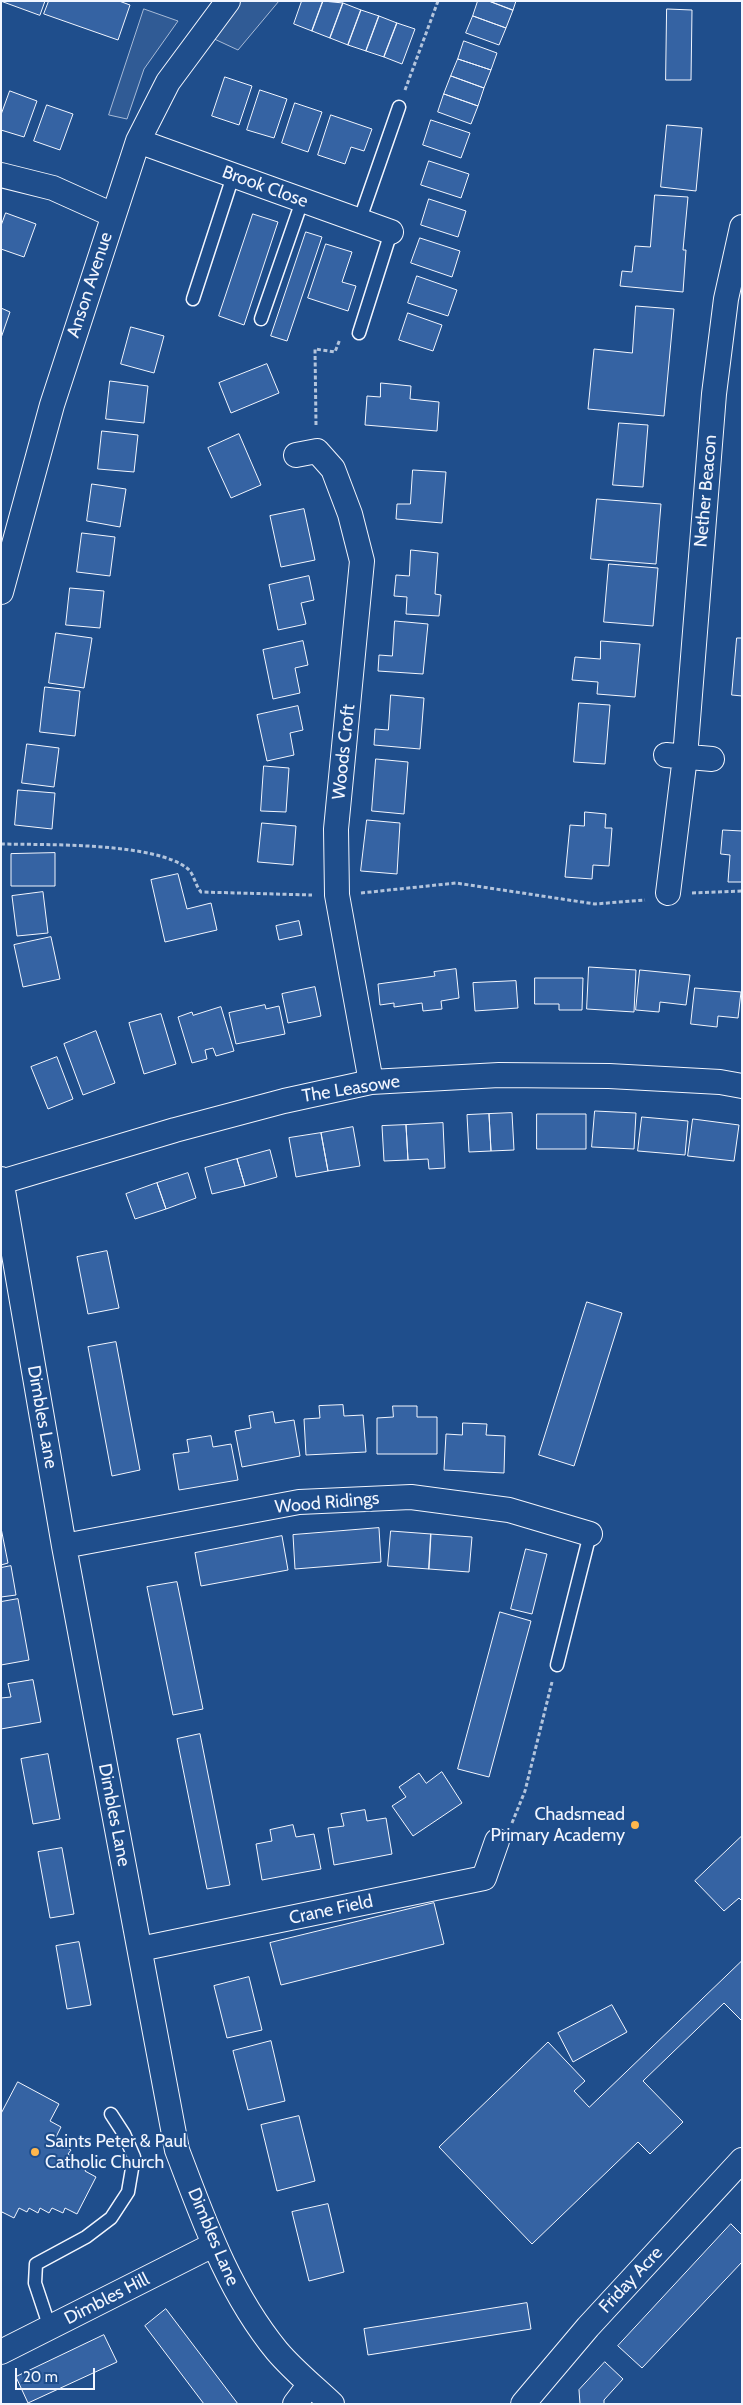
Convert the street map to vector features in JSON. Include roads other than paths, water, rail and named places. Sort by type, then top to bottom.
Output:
[{"type":"street","name":"Anson Avenue","points":[[1,592],[52,405],[112,215],[138,141],[168,82],[228,1]]},
{"type":"street","name":"Brook Close","points":[[138,141],[233,176],[360,219],[391,232]]},
{"type":"street","points":[[1,176],[53,188],[112,215]]},
{"type":"street","name":"Nether Beacon","points":[[668,893],[675,756],[714,394],[726,299],[742,227]]},
{"type":"street","name":"Woods Croft","points":[[296,455],[317,452],[333,469],[350,514],[362,561],[336,829],[337,895],[371,1082]]},
{"type":"street","points":[[675,756],[712,759]]},
{"type":"street","name":"The Leasowe","points":[[1,1181],[184,1127],[284,1100],[371,1082],[499,1075],[618,1077],[720,1082],[742,1086]]},
{"type":"street","name":"Dimbles Lane","points":[[1,1181],[64,1546],[177,2150],[213,2245],[230,2282],[278,2352],[332,2404]]},
{"type":"street","name":"Wood Ridings","points":[[64,1546],[299,1502],[411,1497],[509,1510],[590,1534]]},
{"type":"street","name":"Crane Field","points":[[140,1949],[484,1878],[497,1841]]},
{"type":"street","name":"Friday Acre","points":[[523,2404],[588,2327],[742,2160]]},
{"type":"street","name":"Dimbles Hill","points":[[1,2352],[213,2245]]},
{"type":"street","points":[[295,2404],[310,2384]]},
{"type":"lane","points":[[360,219],[399,107]]},
{"type":"lane","points":[[192,299],[233,176]]},
{"type":"lane","points":[[261,319],[302,200]]},
{"type":"lane","points":[[360,333],[391,232]]},
{"type":"lane","points":[[557,1665],[590,1534]]},
{"type":"lane","points":[[50,2328],[35,2283],[36,2264],[86,2237],[111,2218],[128,2192],[134,2157],[124,2134],[112,2114]]},
{"type":"place","name":"Chadsmead Primary Academy","points":[[635,1825]]},
{"type":"place","name":"Saints Peter & Paul Catholic Church","points":[[35,2152]]}]
